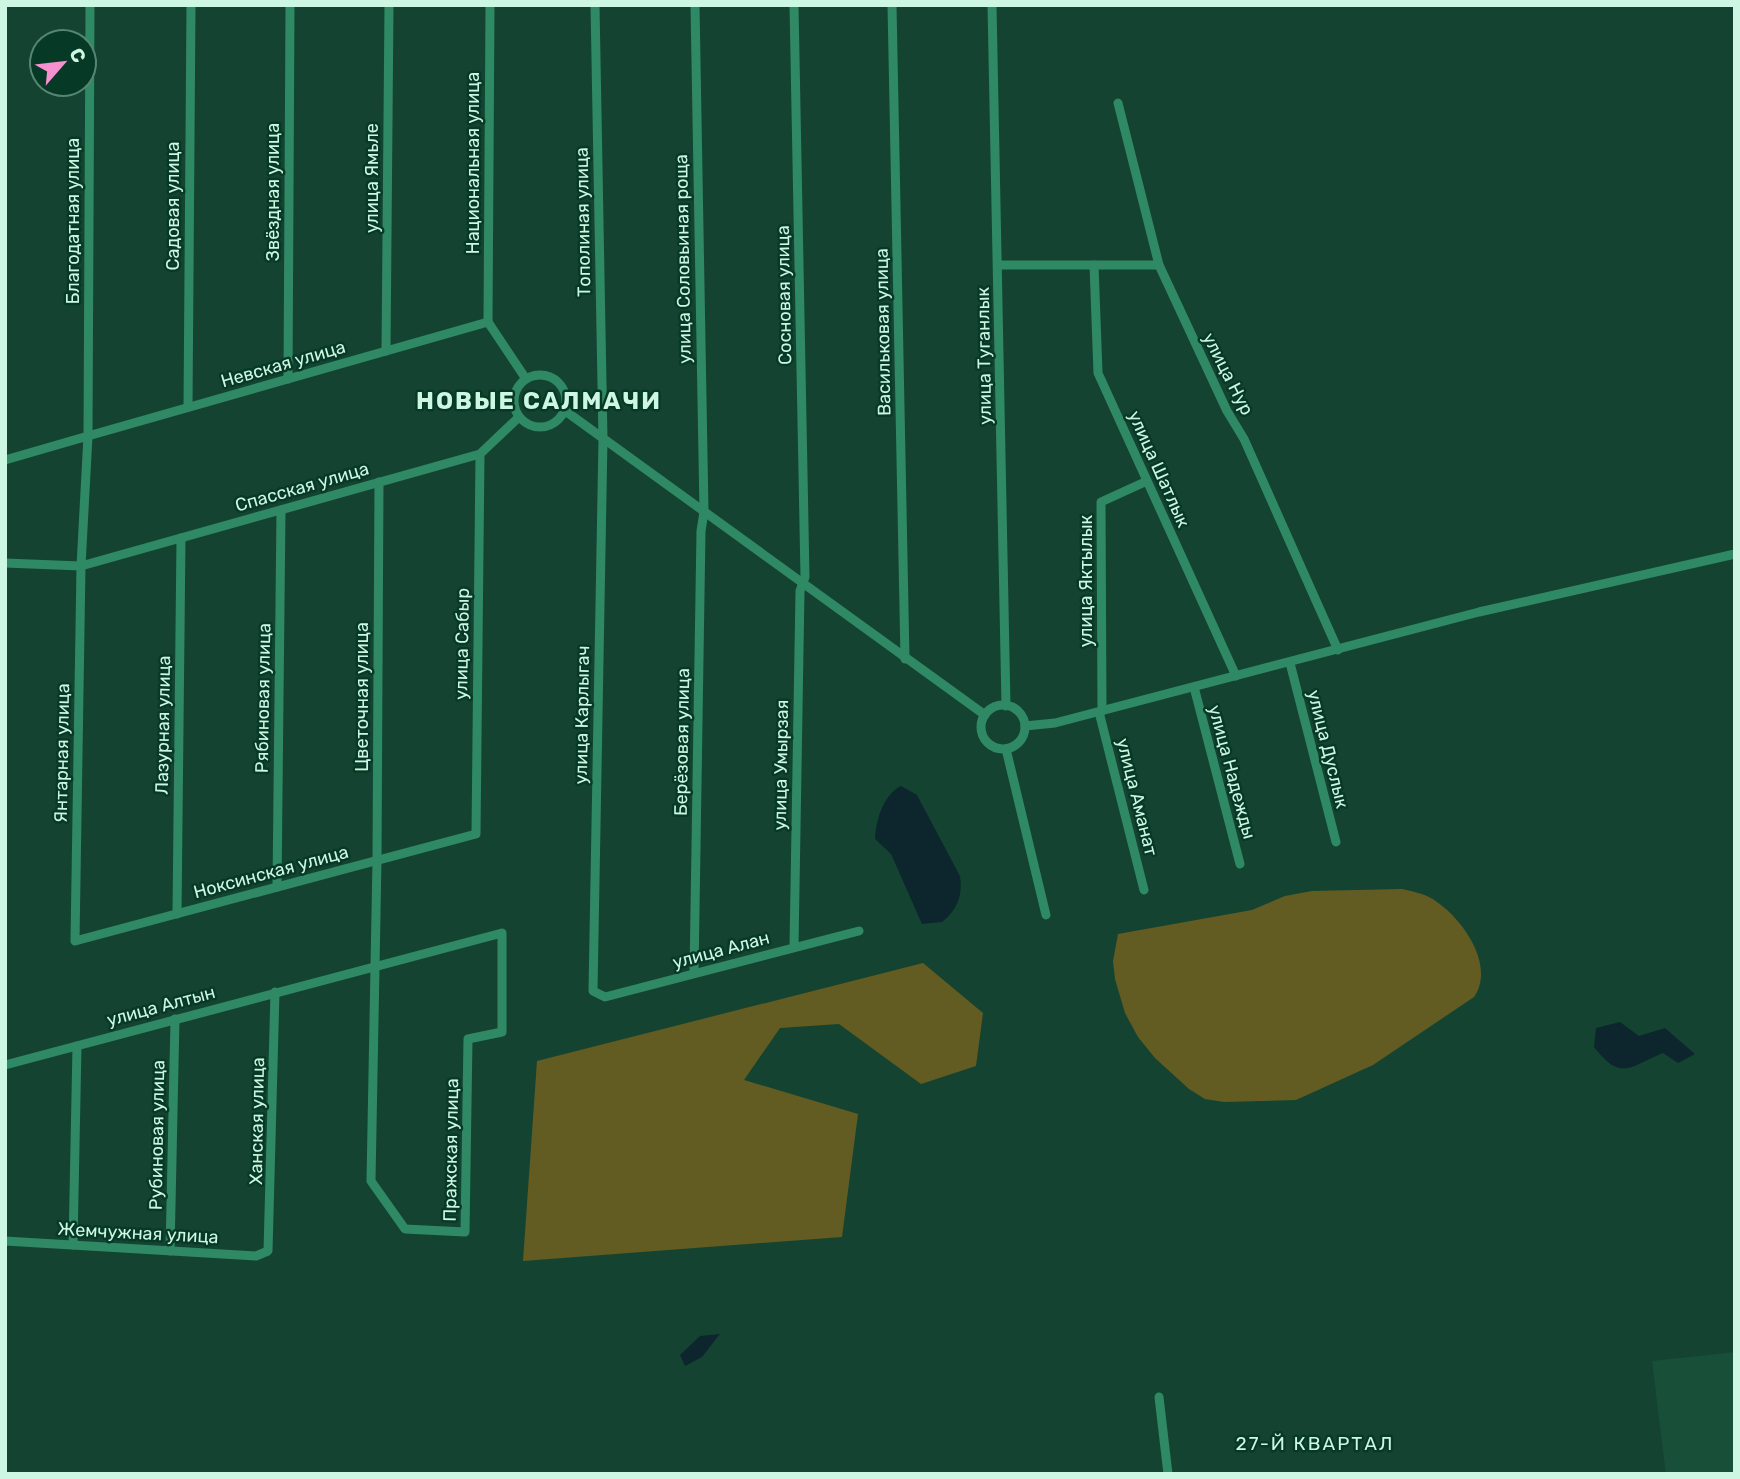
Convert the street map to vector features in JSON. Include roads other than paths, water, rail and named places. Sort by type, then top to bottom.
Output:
[{"type":"street","name":"Благодатная улица","points":[[81,566],[88,436],[90,5]]},
{"type":"street","name":"Садовая улица","points":[[188,407],[191,5]]},
{"type":"street","name":"Звёздная улица","points":[[288,379],[290,5]]},
{"type":"street","name":"улица Ямьле","points":[[386,351],[389,5]]},
{"type":"street","name":"Национальная улица","points":[[488,322],[489,5]]},
{"type":"street","name":"Тополиная улица","points":[[595,5],[603,439]]},
{"type":"street","name":"улица Соловьиная роща","points":[[695,5],[704,512]]},
{"type":"street","name":"Сосновая улица","points":[[794,5],[805,577],[802,584]]},
{"type":"street","name":"Васильковая улица","points":[[892,5],[905,659]]},
{"type":"street","name":"улица Туганлык","points":[[992,5],[1006,706]]},
{"type":"street","name":"улица Нур","points":[[1118,103],[1159,265],[1227,411],[1244,439],[1338,650]]},
{"type":"street","points":[[998,265],[1159,265]]},
{"type":"street","name":"улица Шатлык","points":[[1094,265],[1098,373],[1236,676]]},
{"type":"street","name":"Невская улица","points":[[5,460],[488,322]]},
{"type":"street","points":[[488,322],[526,379]]},
{"type":"street","points":[[547,376],[556,381],[566,400],[564,410],[549,425],[528,424],[519,417],[514,396],[526,379],[547,376]]},
{"type":"street","points":[[564,410],[985,715]]},
{"type":"street","name":"Спасская улица","points":[[5,563],[81,566],[480,454],[519,417]]},
{"type":"street","name":"улица Карлыгач","points":[[593,991],[603,439]]},
{"type":"street","name":"улица Сабыр","points":[[476,834],[480,454]]},
{"type":"street","name":"улица Яктылык","points":[[1100,712],[1101,502],[1147,481]]},
{"type":"street","name":"Цветочная улица","points":[[376,912],[379,482]]},
{"type":"street","name":"Рябиновая улица","points":[[277,887],[281,510]]},
{"type":"street","name":"Берёзовая улица","points":[[694,973],[701,531],[704,512]]},
{"type":"street","name":"Лазурная улица","points":[[177,914],[181,538]]},
{"type":"street","points":[[1025,726],[1055,723],[1479,612],[1735,554]]},
{"type":"street","name":"Янтарная улица","points":[[75,941],[81,566]]},
{"type":"street","name":"улица Умырзая","points":[[794,947],[802,584]]},
{"type":"street","name":"улица Дуслык","points":[[1290,663],[1336,842]]},
{"type":"street","name":"улица Надежды","points":[[1194,687],[1240,864]]},
{"type":"street","points":[[1006,706],[1017,710],[1025,726],[1020,741],[1006,749],[998,748],[984,739],[981,731],[985,715],[991,708],[1006,706]]},
{"type":"street","name":"улица Аманат","points":[[1100,712],[1144,890]]},
{"type":"street","points":[[1006,749],[1046,915]]},
{"type":"street","name":"Ноксинская улица","points":[[75,941],[476,834]]},
{"type":"street","name":"Пражская улица","points":[[326,978],[375,964],[502,933],[502,1032],[468,1039],[466,1232],[405,1229],[371,1181],[375,964],[376,912]]},
{"type":"street","name":"улица Алан","points":[[593,991],[605,997],[859,930]]},
{"type":"street","name":"улица Алтын","points":[[5,1065],[326,978]]},
{"type":"street","name":"Ханская улица","points":[[268,1251],[275,992]]},
{"type":"street","name":"Рубиновая улица","points":[[170,1251],[175,1019]]},
{"type":"street","points":[[73,1245],[77,1046]]},
{"type":"street","name":"Жемчужная улица","points":[[5,1241],[256,1256],[268,1251]]},
{"type":"street","points":[[1159,1397],[1168,1474]]},
{"type":"water","points":[[901,786],[917,795],[960,876],[958,902],[952,913],[942,922],[922,924],[891,854],[875,839],[885,802],[889,795]]},
{"type":"water","points":[[1620,1022],[1639,1036],[1665,1028],[1695,1054],[1678,1063],[1663,1053],[1632,1067],[1618,1068],[1603,1058],[1594,1047],[1596,1028]]},
{"type":"water","points":[[720,1334],[702,1357],[685,1366],[680,1355],[700,1336]]},
{"type":"district","name":"НОВЫЕ САЛМАЧИ","points":[[539,401]]},
{"type":"district","name":"27-Й КВАРТАЛ","points":[[1315,1443]]}]
